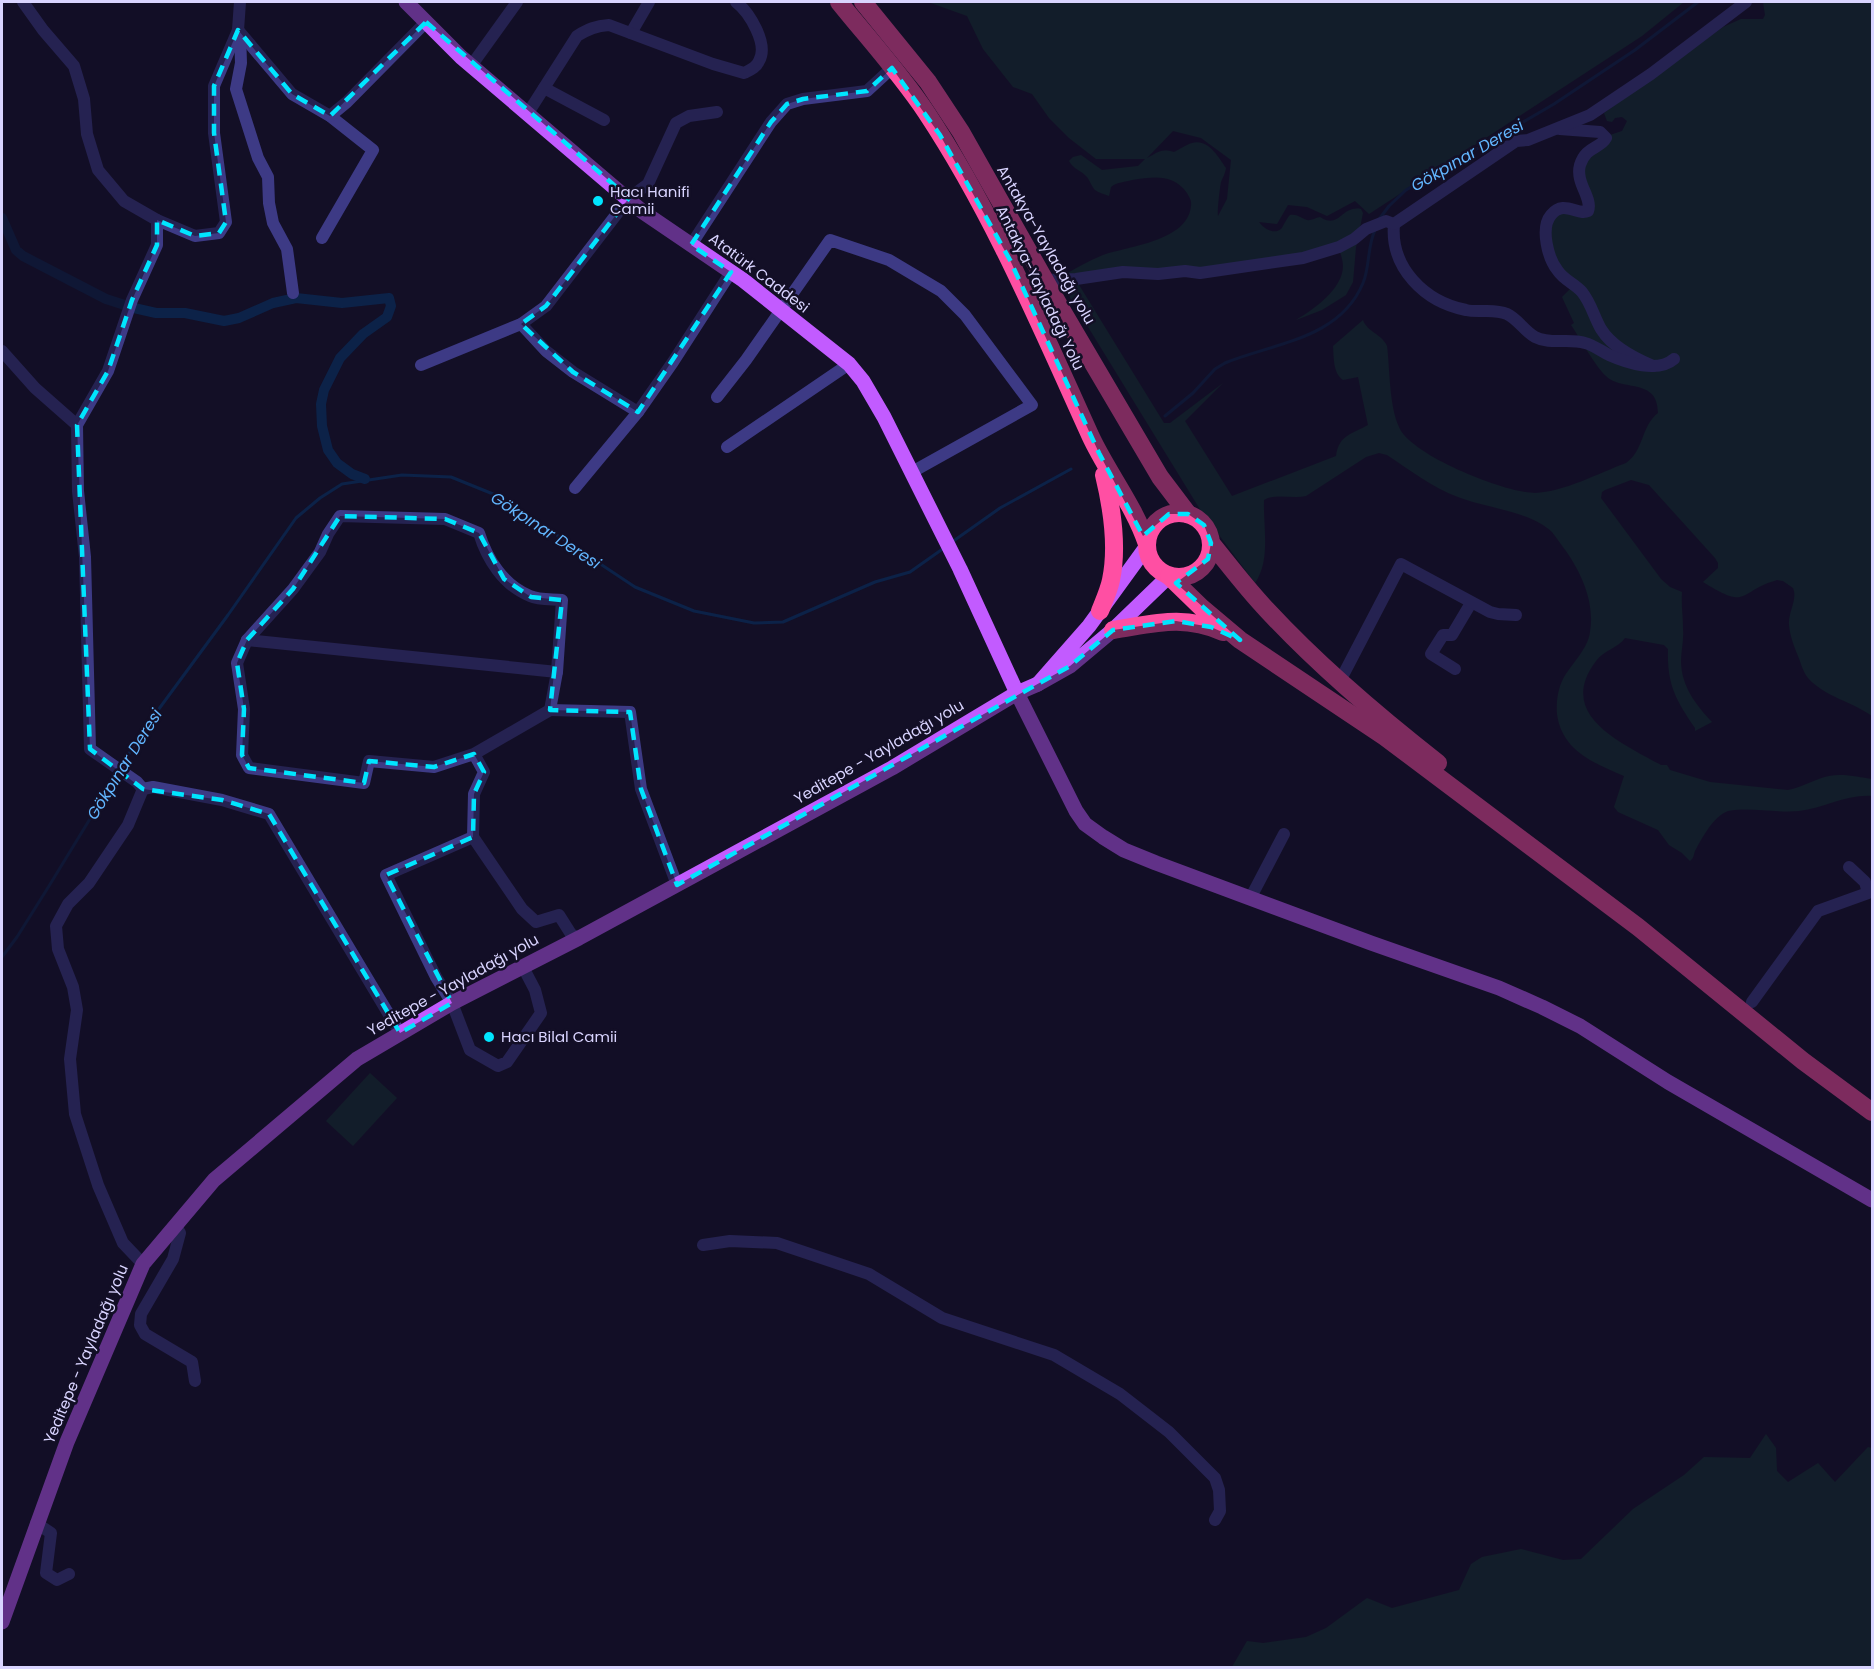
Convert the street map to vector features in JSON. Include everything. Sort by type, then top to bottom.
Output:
[{"type":"highway","name":"Antakya-Yayladağı Yolu","points":[[839,2],[916,99],[940,135],[1005,251],[1099,453],[1129,506],[1147,545]]},
{"type":"highway","name":"Antakya-Yayladağı yolu","points":[[863,2],[928,82],[961,132],[1160,477],[1188,514]]},
{"type":"highway","points":[[1099,453],[1111,503],[1113,558],[1111,581],[1100,611]]},
{"type":"highway","points":[[1169,576],[1182,577],[1198,571],[1208,559],[1211,543],[1209,533],[1204,525],[1188,514],[1168,514],[1160,519],[1149,534],[1147,545],[1151,561],[1157,568],[1169,576],[1202,608],[1240,640],[1385,737],[1638,927],[1803,1061],[1872,1112]]},
{"type":"highway","points":[[1211,543],[1267,610],[1340,681],[1452,774],[1646,918],[1811,1051],[1872,1097]]},
{"type":"highway","points":[[1113,630],[1176,621],[1211,627],[1240,640]]},
{"type":"main road","name":"Atatürk Caddesi","points":[[406,2],[471,66],[644,212],[731,272],[849,364],[874,399],[912,472],[1017,693],[1060,780],[1085,824],[1124,850],[1498,988],[1542,1007],[1580,1026],[1668,1082],[1872,1200]]},
{"type":"main road","name":"Yeditepe - Yayladağı yolu","points":[[1038,684],[1089,627],[1147,545]]},
{"type":"main road","name":"Yeditepe - Yayladağı yolu","points":[[2,1622],[71,1431],[143,1264],[214,1180],[357,1059],[452,1003],[579,938],[892,768],[1017,693],[1070,666],[1113,630],[1169,576]]},
{"type":"street","points":[[23,2],[42,30],[74,66],[84,99],[87,134],[98,170],[124,201],[157,220],[195,236],[219,233],[226,222],[214,133],[214,86],[239,31]]},
{"type":"street","points":[[240,2],[241,63],[236,89],[258,158],[268,177],[269,203],[273,223],[287,249],[293,293]]},
{"type":"street","points":[[471,66],[517,2]]},
{"type":"street","points":[[631,33],[649,2]]},
{"type":"street","points":[[528,112],[577,36],[589,28],[609,25],[713,64],[744,73],[753,69],[761,60],[756,27],[745,9],[736,2]]},
{"type":"street","points":[[1045,280],[1076,279],[1123,272],[1158,274],[1185,271],[1200,273],[1290,261],[1339,247],[1366,229],[1390,223],[1516,141],[1528,140],[1590,114],[1627,91],[1746,2]]},
{"type":"street","points":[[330,116],[347,102],[426,22]]},
{"type":"street","points":[[239,31],[292,94],[330,116],[373,150],[322,237]]},
{"type":"street","points":[[691,244],[766,129],[787,104],[825,95],[867,91],[892,68]]},
{"type":"street","points":[[544,88],[604,120]]},
{"type":"street","points":[[421,365],[521,324],[546,306],[629,198],[648,184],[676,123],[689,116],[717,112]]},
{"type":"street","points":[[1553,129],[1596,131],[1606,136],[1604,142],[1588,150],[1580,164],[1579,178],[1590,206],[1588,212],[1563,208],[1554,211],[1548,219],[1547,239],[1554,266],[1584,296],[1606,335],[1628,354],[1653,366]]},
{"type":"street","points":[[157,220],[157,244],[124,320],[108,371],[77,425],[78,491],[85,557],[90,749],[140,785],[222,800],[269,814],[400,1033]]},
{"type":"street","points":[[1390,223],[1392,238],[1406,274],[1440,300],[1454,307],[1469,311],[1505,313],[1530,334],[1540,339],[1583,342],[1620,359],[1653,366],[1667,364],[1674,359]]},
{"type":"street","points":[[717,397],[746,360],[830,240],[888,260],[941,291],[965,315],[1032,405],[912,472]]},
{"type":"street","points":[[575,488],[638,412],[731,272]]},
{"type":"street","points":[[521,324],[546,351],[573,372],[638,412]]},
{"type":"street","points":[[2,351],[35,388],[77,425]]},
{"type":"street","points":[[728,447],[849,364]]},
{"type":"street","points":[[550,710],[556,672],[562,600],[531,597],[504,579],[484,550],[479,532],[446,519],[340,516],[320,552],[293,589],[247,640],[237,663],[244,709],[242,755],[249,768],[364,783],[369,761],[434,767],[474,754],[550,710],[630,712],[640,789],[677,885]]},
{"type":"street","points":[[1340,681],[1401,564],[1472,603],[1498,614],[1515,615]]},
{"type":"street","points":[[1455,669],[1431,654],[1443,635],[1452,635],[1472,603]]},
{"type":"street","points":[[247,640],[556,672]]},
{"type":"street","points":[[474,754],[484,772],[474,794],[473,837],[522,909],[536,922],[559,915],[571,934],[579,938]]},
{"type":"street","points":[[140,785],[128,825],[89,883],[68,904],[56,926],[58,949],[73,987],[77,1010],[70,1059],[75,1114],[98,1185],[123,1243],[143,1264]]},
{"type":"street","points":[[1251,897],[1284,834]]},
{"type":"street","points":[[473,837],[386,875],[436,976],[452,1003],[470,1050],[498,1066],[507,1062],[540,1013],[535,990],[523,967]]},
{"type":"street","points":[[1752,1002],[1818,911],[1868,893],[1865,882],[1849,867]]},
{"type":"street","points":[[176,1226],[180,1233],[173,1259],[141,1314],[140,1325],[145,1334],[192,1362],[195,1381]]},
{"type":"street","points":[[703,1245],[730,1241],[777,1243],[870,1274],[942,1318],[1054,1355],[1120,1394],[1168,1432],[1215,1478],[1219,1490],[1220,1511],[1215,1520]]},
{"type":"street","points":[[36,1523],[51,1533],[46,1573],[57,1580],[69,1574]]},
{"type":"highlighted area","points":[[426,22],[629,198],[546,306],[521,324],[573,372],[638,412],[731,272],[691,245],[771,122],[787,104],[803,99],[867,91],[892,68],[940,135],[1010,260],[1099,453],[1143,536],[1169,514],[1188,514],[1204,525],[1211,543],[1208,559],[1176,583],[1240,640],[1211,627],[1176,621],[1113,630],[1070,666],[677,885],[641,789],[630,712],[550,710],[562,600],[531,597],[504,579],[479,533],[445,519],[340,516],[293,589],[247,640],[237,663],[244,709],[242,755],[249,768],[364,783],[369,761],[434,767],[474,754],[484,772],[474,794],[473,837],[386,875],[452,1003],[400,1033],[269,814],[222,800],[143,789],[90,749],[77,425],[108,371],[132,300],[157,245],[157,220],[195,236],[219,233],[226,222],[214,133],[214,86],[238,30],[292,94],[330,116]]},
{"type":"green space","points":[[928,2],[1684,2],[1642,36],[1369,214],[1355,201],[1327,216],[1307,207],[1288,205],[1277,224],[1259,222],[1266,229],[1276,231],[1282,228],[1290,215],[1307,220],[1320,217],[1332,221],[1349,210],[1361,209],[1363,213],[1356,247],[1353,282],[1346,295],[1322,310],[1296,320],[1326,298],[1338,283],[1343,266],[1339,247],[1303,258],[1076,280],[1164,423],[1170,423],[1223,383],[1185,421],[1232,496],[1336,456],[1343,439],[1368,425],[1358,377],[1343,380],[1340,377],[1335,365],[1333,346],[1363,320],[1387,346],[1393,408],[1399,427],[1407,438],[1439,460],[1482,480],[1535,493],[1569,486],[1626,463],[1636,452],[1648,425],[1658,413],[1652,394],[1638,387],[1613,381],[1606,376],[1588,352],[1571,325],[1574,323],[1562,297],[1574,285],[1564,278],[1547,239],[1554,211],[1586,213],[1579,170],[1610,135],[1622,131],[1627,121],[1622,117],[1615,118],[1612,122],[1607,121],[1604,113],[1723,27],[1741,19],[1763,19],[1765,15],[1763,2],[1872,2],[1872,716],[1822,690],[1806,676],[1790,629],[1793,588],[1777,580],[1736,597],[1718,591],[1703,582],[1718,568],[1715,558],[1649,485],[1631,480],[1605,490],[1601,498],[1661,579],[1670,587],[1682,592],[1681,661],[1684,679],[1695,702],[1712,722],[1695,731],[1674,691],[1669,672],[1668,649],[1664,645],[1625,638],[1596,661],[1585,680],[1583,697],[1588,712],[1612,737],[1661,765],[1667,765],[1670,770],[1710,782],[1788,790],[1829,776],[1851,776],[1872,779],[1872,796],[1854,797],[1799,811],[1728,811],[1709,827],[1690,861],[1669,845],[1658,830],[1618,812],[1614,807],[1624,776],[1591,760],[1572,746],[1560,727],[1557,714],[1561,683],[1586,644],[1590,632],[1589,600],[1572,560],[1552,532],[1543,525],[1532,519],[1469,501],[1440,489],[1387,455],[1379,453],[1366,457],[1306,496],[1274,497],[1264,500],[1265,554],[1255,583],[1201,511],[1058,278],[1103,255],[1169,235],[1187,218],[1191,202],[1187,193],[1175,182],[1162,178],[1118,183],[1111,187],[1109,196],[1095,190],[1087,177],[1069,161],[1073,157],[1081,155],[1102,170],[1138,166],[1145,159],[1096,159],[1069,138],[1049,118],[1032,94],[1013,87],[983,49],[967,16]],"holes":[[[1173,131],[1201,138],[1231,160],[1227,199],[1218,216],[1221,184],[1226,168],[1210,148],[1205,144],[1194,143],[1174,152],[1162,151],[1147,158]]]},
{"type":"green space","points":[[370,1073],[397,1098],[353,1146],[326,1121]]},
{"type":"green space","points":[[1766,1434],[1776,1448],[1777,1471],[1788,1482],[1818,1463],[1835,1482],[1868,1447],[1872,1448],[1872,1667],[1232,1667],[1247,1641],[1263,1643],[1306,1637],[1326,1628],[1367,1598],[1392,1608],[1459,1590],[1471,1564],[1482,1557],[1521,1549],[1563,1560],[1581,1559],[1633,1509],[1684,1475],[1704,1457],[1750,1458]]},
{"type":"waterway","name":"Gökpınar Deresi","points":[[1380,218],[1406,190],[1554,104],[1635,50],[1698,2]]},
{"type":"waterway","points":[[2,218],[16,250],[23,256],[106,299],[156,313],[185,313],[224,321],[239,318],[273,303],[296,298],[342,303],[389,298],[391,306],[387,317],[363,334],[340,358],[324,390],[321,404],[322,426],[328,450],[337,463],[352,474],[365,479]]},
{"type":"waterway","name":"Gökpınar Deresi","points":[[1165,416],[1193,393],[1215,369],[1225,363],[1304,336],[1322,328],[1339,316],[1352,302],[1363,283],[1375,230]]},
{"type":"waterway","name":"Gökpınar Deresi","points":[[952,542],[1000,508],[1071,469]]},
{"type":"waterway","name":"Gökpınar Deresi","points":[[121,768],[139,736],[296,518],[320,498],[342,484],[402,475],[451,477],[498,496],[635,587],[694,611],[754,623],[783,622],[875,582],[910,572],[944,548]]},
{"type":"waterway","name":"Gökpınar Deresi","points":[[2,957],[17,937],[118,773]]},
{"type":"place","name":"Hacı Hanifi Camii","points":[[598,201]]},
{"type":"place","name":"Hacı Bilal Camii","points":[[489,1037]]}]
